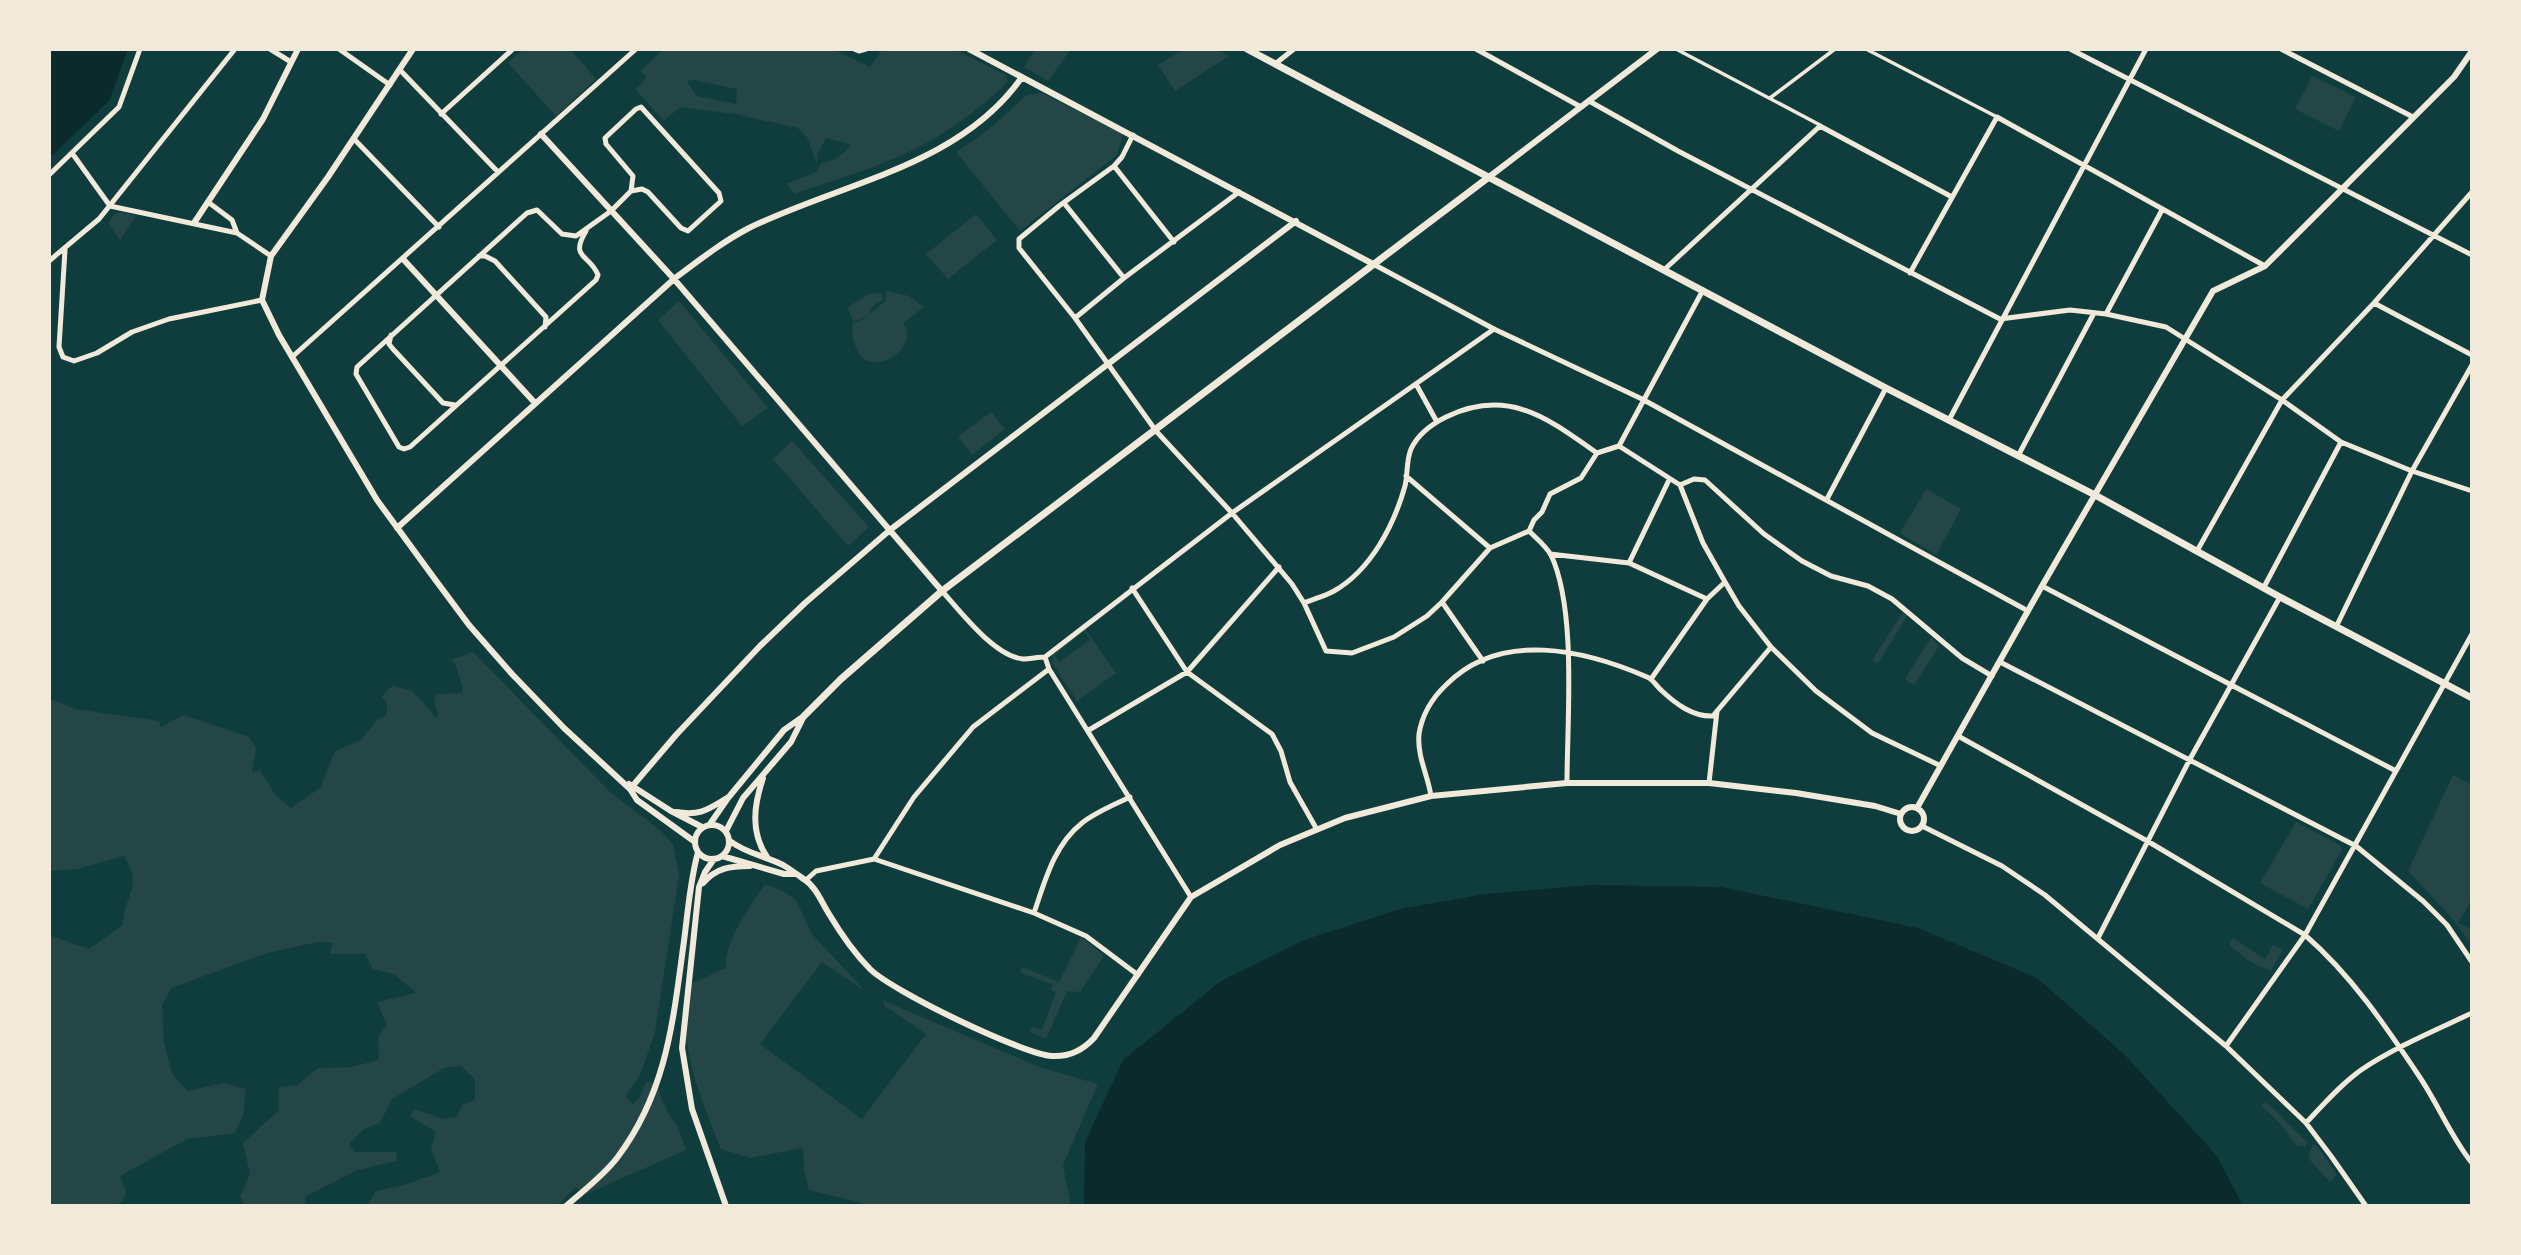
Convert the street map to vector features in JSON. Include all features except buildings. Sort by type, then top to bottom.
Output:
[{"type":"main road","points":[[1247,49],[1886,388],[2095,495],[2472,698]]},
{"type":"main road","points":[[804,716],[841,679],[942,591],[1489,177]]},
{"type":"street","points":[[49,175],[119,107],[140,49]]},
{"type":"street","points":[[49,261],[99,219],[235,49]]},
{"type":"street","points":[[270,49],[290,62]]},
{"type":"street","points":[[194,223],[263,119],[298,49]]},
{"type":"street","points":[[339,49],[390,85]]},
{"type":"street","points":[[413,49],[354,139],[271,256],[262,300],[292,357],[377,500],[469,625],[512,674],[621,782],[671,811],[706,826],[717,825],[726,831],[730,841],[737,846],[786,866],[806,880],[856,953],[873,972],[906,994],[1032,1052],[1052,1056],[1068,1055],[1084,1048],[1094,1038],[1191,897],[1280,845],[1316,828],[1431,796],[1567,783],[1709,783],[1848,801],[1901,814]]},
{"type":"street","points":[[441,114],[513,49]]},
{"type":"street","points":[[292,357],[636,49]]},
{"type":"street","points":[[855,49],[866,49]]},
{"type":"street","points":[[969,49],[1296,221],[1494,329],[1642,399],[2028,611]]},
{"type":"street","points":[[1275,65],[1294,49]]},
{"type":"street","points":[[1476,49],[1581,107]]},
{"type":"street","points":[[1484,54],[1490,49]]},
{"type":"street","points":[[1489,177],[1657,49]]},
{"type":"street","points":[[1676,49],[1952,197]]},
{"type":"street","points":[[1770,98],[1835,49]]},
{"type":"street","points":[[1866,49],[1997,117],[2265,266]]},
{"type":"street","points":[[2070,49],[2472,255]]},
{"type":"street","points":[[1949,420],[2146,49]]},
{"type":"street","points":[[2281,49],[2413,117]]},
{"type":"street","points":[[1917,808],[2213,291],[2265,266],[2454,77],[2472,51]]},
{"type":"street","points":[[400,69],[498,172]]},
{"type":"street","points":[[397,527],[674,279],[710,251],[749,228],[885,174],[953,141],[982,121],[1011,94],[1022,77]]},
{"type":"street","points":[[1589,101],[2000,319],[2070,310],[2106,314],[2166,327],[2282,400],[2341,442],[2412,471],[2472,491]]},
{"type":"street","points":[[586,231],[578,248],[598,275],[545,327],[410,447],[404,449],[399,446],[356,374],[359,363],[531,210],[541,212],[566,236],[576,236],[611,211],[631,191],[642,189],[648,192],[681,228],[688,231],[721,201],[719,192],[642,107],[636,109],[605,138],[606,144],[633,176],[631,191]]},
{"type":"street","points":[[1910,273],[1997,117]]},
{"type":"street","points":[[1665,269],[1820,125]]},
{"type":"street","points":[[541,134],[674,279],[977,630],[1004,651],[1021,659],[1045,657],[1231,513],[1494,329]]},
{"type":"street","points":[[1133,135],[1122,157],[1114,166],[1018,240],[1019,248],[1075,318],[1156,431],[1279,567],[1304,603],[1326,651],[1352,653],[1394,637],[1427,616],[1443,602],[1490,548],[1530,531],[1550,494],[1581,478],[1597,453],[1619,446],[1703,290]]},
{"type":"street","points":[[354,139],[439,227]]},
{"type":"street","points":[[72,153],[110,206],[237,233],[271,256]]},
{"type":"street","points":[[1114,166],[1174,242]]},
{"type":"street","points":[[1075,318],[1240,192]]},
{"type":"street","points":[[2197,551],[2282,400],[2374,303],[2472,192]]},
{"type":"street","points":[[208,202],[232,220],[237,233]]},
{"type":"street","points":[[1064,202],[1124,278]]},
{"type":"street","points":[[2106,314],[2161,210]]},
{"type":"street","points":[[631,787],[760,646],[805,603],[890,530],[1296,221]]},
{"type":"street","points":[[65,250],[59,347],[63,357],[74,361],[97,353],[132,332],[169,319],[262,300]]},
{"type":"street","points":[[479,256],[495,261],[546,317],[545,327]]},
{"type":"street","points":[[403,259],[535,404]]},
{"type":"street","points":[[2374,303],[2472,355]]},
{"type":"street","points":[[2018,456],[2094,313]]},
{"type":"street","points":[[391,335],[389,344],[443,403],[456,405]]},
{"type":"street","points":[[2337,625],[2412,471],[2472,365]]},
{"type":"street","points":[[1416,384],[1437,422]]},
{"type":"street","points":[[1827,499],[1886,388]]},
{"type":"street","points":[[1304,603],[1334,591],[1364,565],[1390,526],[1406,476],[1411,449],[1422,434],[1437,422],[1467,407],[1494,403],[1516,407],[1535,412],[1597,453]]},
{"type":"street","points":[[2264,587],[2341,442]]},
{"type":"street","points":[[1619,446],[1680,485],[1703,544],[1739,606],[1771,648],[1816,691],[1872,733],[1941,766]]},
{"type":"street","points":[[1406,476],[1490,548]]},
{"type":"street","points":[[1680,485],[1694,479],[1704,480],[1765,534],[1802,561],[1831,576],[1868,586],[1892,598],[1962,658],[1992,676]]},
{"type":"street","points":[[1629,563],[1669,480]]},
{"type":"street","points":[[1530,531],[1550,554],[1562,591],[1568,651],[1567,783]]},
{"type":"street","points":[[1550,554],[1629,563],[1707,599]]},
{"type":"street","points":[[1088,730],[1187,672],[1279,567]]},
{"type":"street","points":[[1651,679],[1707,599],[1725,582]]},
{"type":"street","points":[[2042,586],[2396,771]]},
{"type":"street","points":[[1132,588],[1187,672],[1272,734],[1282,751],[1290,782],[1316,828]]},
{"type":"street","points":[[2098,937],[2190,759],[2280,597]]},
{"type":"street","points":[[1443,602],[1483,660]]},
{"type":"street","points":[[2226,1046],[2305,935],[2472,634]]},
{"type":"street","points":[[1431,796],[1419,750],[1419,732],[1426,712],[1437,692],[1454,677],[1483,660],[1500,653],[1528,650],[1568,651],[1612,663],[1651,679],[1659,689],[1692,713],[1713,716],[1771,648]]},
{"type":"street","points":[[1045,657],[1049,669],[1191,897]]},
{"type":"street","points":[[2000,662],[2356,846],[2423,901],[2447,925],[2472,961]]},
{"type":"street","points":[[874,859],[914,797],[973,727],[1049,669]]},
{"type":"street","points":[[1709,783],[1717,711]]},
{"type":"street","points":[[726,831],[743,798],[790,742],[804,716]]},
{"type":"street","points":[[566,1206],[615,1160],[645,1116],[661,1076],[676,994],[689,891],[698,852],[695,842],[697,834],[784,730],[804,716]]},
{"type":"street","points":[[1958,736],[2149,842],[2305,935],[2361,993],[2421,1078],[2472,1163]]},
{"type":"street","points":[[765,772],[754,816],[756,836],[768,859]]},
{"type":"street","points":[[631,787],[637,800],[695,842]]},
{"type":"street","points":[[1034,913],[1051,865],[1063,843],[1082,823],[1129,797]]},
{"type":"street","points":[[671,811],[696,814],[728,798]]},
{"type":"street","points":[[1917,808],[1923,814],[1922,826],[1915,831],[1908,831],[1900,822],[1901,814],[1906,809],[1917,808]]},
{"type":"street","points":[[1922,826],[2019,876],[2098,937],[2226,1046],[2306,1124],[2366,1206]]},
{"type":"street","points":[[698,852],[704,857],[714,859],[727,851],[730,841]]},
{"type":"street","points":[[722,856],[784,874],[795,874]]},
{"type":"street","points":[[714,859],[699,887],[682,1048],[692,1109],[726,1206]]},
{"type":"street","points":[[806,880],[816,871],[874,859],[1034,913],[1086,936],[1138,975]]},
{"type":"street","points":[[699,887],[717,871],[730,867],[759,866]]},
{"type":"street","points":[[2306,1124],[2362,1069],[2472,1013]]},
{"type":"shaded area","points":[[49,49],[128,49],[109,101],[49,158]]},
{"type":"shaded area","points":[[523,49],[570,49],[596,79],[556,116],[508,63]]},
{"type":"shaded area","points":[[664,49],[833,49],[870,67],[883,49],[954,49],[1006,75],[1008,82],[962,120],[924,144],[882,163],[794,194],[787,184],[816,172],[822,163],[838,157],[850,144],[826,138],[818,153],[817,164],[807,137],[798,128],[735,114],[680,107],[664,121],[635,89],[642,84],[646,76],[640,71]],"holes":[[[687,81],[737,89],[736,104],[696,96]]]},
{"type":"shaded area","points":[[1035,49],[1071,49],[1048,81],[1024,67]]},
{"type":"shaded area","points":[[1184,49],[1217,49],[1229,56],[1175,91],[1158,65]]},
{"type":"shaded area","points":[[2312,76],[2356,97],[2339,131],[2295,109]]},
{"type":"shaded area","points":[[1042,93],[1123,134],[1117,155],[1020,231],[956,152],[987,131],[1027,95]]},
{"type":"shaded area","points":[[116,213],[136,216],[120,240],[108,223]]},
{"type":"shaded area","points":[[976,214],[997,240],[948,279],[926,254]]},
{"type":"shaded area","points":[[887,291],[909,296],[924,307],[903,323],[907,333],[906,342],[900,350],[892,357],[872,362],[863,358],[857,350],[853,323],[866,317],[885,302]]},
{"type":"shaded area","points":[[881,293],[883,300],[873,306],[869,315],[853,322],[848,307],[869,294]]},
{"type":"shaded area","points":[[679,301],[768,408],[742,426],[658,320]]},
{"type":"shaded area","points":[[991,412],[1005,429],[972,455],[958,437]]},
{"type":"shaded area","points":[[792,441],[869,527],[848,546],[773,459]]},
{"type":"shaded area","points":[[1926,489],[1961,509],[1936,555],[1900,533]]},
{"type":"shaded area","points":[[1903,612],[1907,616],[1878,663],[1872,660]]},
{"type":"shaded area","points":[[1085,629],[1116,673],[1077,701],[1052,663],[1053,654]],"holes":[[[1084,631],[1090,640],[1059,662],[1055,655]]]},
{"type":"shaded area","points":[[1931,637],[1939,646],[1914,685],[1905,679]]},
{"type":"shaded area","points":[[473,652],[610,792],[660,830],[673,844],[679,876],[655,1032],[641,1073],[626,1096],[633,1104],[640,1097],[646,1082],[657,1086],[668,1114],[677,1125],[686,1150],[586,1194],[575,1187],[557,1206],[367,1206],[376,1191],[404,1185],[440,1172],[431,1149],[436,1132],[410,1116],[414,1109],[443,1119],[457,1117],[462,1105],[475,1100],[475,1079],[461,1066],[444,1068],[392,1099],[380,1123],[364,1129],[349,1144],[354,1152],[396,1152],[397,1161],[357,1170],[305,1197],[306,1206],[246,1206],[240,1197],[250,1174],[243,1143],[278,1111],[279,1087],[297,1085],[318,1068],[351,1067],[379,1060],[378,1037],[387,1025],[377,1002],[416,993],[394,974],[373,969],[365,954],[330,954],[333,943],[318,942],[267,953],[171,988],[162,1005],[164,1043],[172,1074],[187,1091],[223,1083],[246,1089],[243,1115],[235,1133],[187,1139],[120,1176],[126,1191],[124,1200],[115,1206],[49,1206],[49,935],[89,949],[123,925],[133,883],[130,867],[124,856],[77,869],[49,871],[49,698],[75,709],[159,721],[161,727],[183,715],[249,737],[256,748],[252,773],[260,770],[275,795],[291,808],[320,788],[335,751],[361,740],[378,719],[387,715],[387,702],[381,697],[392,686],[411,690],[434,717],[438,716],[434,699],[437,694],[462,693],[463,689],[455,663],[450,660]]},
{"type":"shaded area","points":[[2453,775],[2472,785],[2472,899],[2458,923],[2472,930],[2472,945],[2451,917],[2408,871]]},
{"type":"shaded area","points":[[2296,822],[2341,846],[2342,850],[2308,909],[2260,883]]},
{"type":"shaded area","points":[[765,884],[796,900],[812,934],[865,991],[822,962],[760,1044],[862,1119],[926,1034],[884,1005],[884,1001],[1042,1068],[1098,1084],[1063,1165],[1071,1206],[874,1206],[809,1190],[804,1170],[803,1148],[750,1158],[721,1149],[689,1055],[685,1022],[690,984],[726,968],[726,958],[733,936]]},
{"type":"shaded area","points":[[1589,885],[1721,887],[1918,928],[2037,978],[2124,1054],[2217,1156],[2243,1206],[1084,1206],[1085,1142],[1123,1060],[1221,981],[1304,940],[1400,909],[1485,894]]},
{"type":"shaded area","points":[[1081,937],[1104,956],[1080,992],[1067,991],[1046,1039],[1030,1032],[1033,1027],[1042,1030],[1056,992],[1051,990],[1053,985],[1020,972],[1022,967],[1059,982]]},
{"type":"shaded area","points":[[2233,938],[2265,959],[2273,945],[2283,950],[2271,970],[2253,963],[2239,953],[2229,944]]},
{"type":"shaded area","points":[[2264,1102],[2308,1142],[2305,1146],[2298,1146],[2292,1141],[2284,1128],[2261,1105]]},
{"type":"shaded area","points":[[2313,1144],[2337,1174],[2330,1182],[2308,1158]]}]
